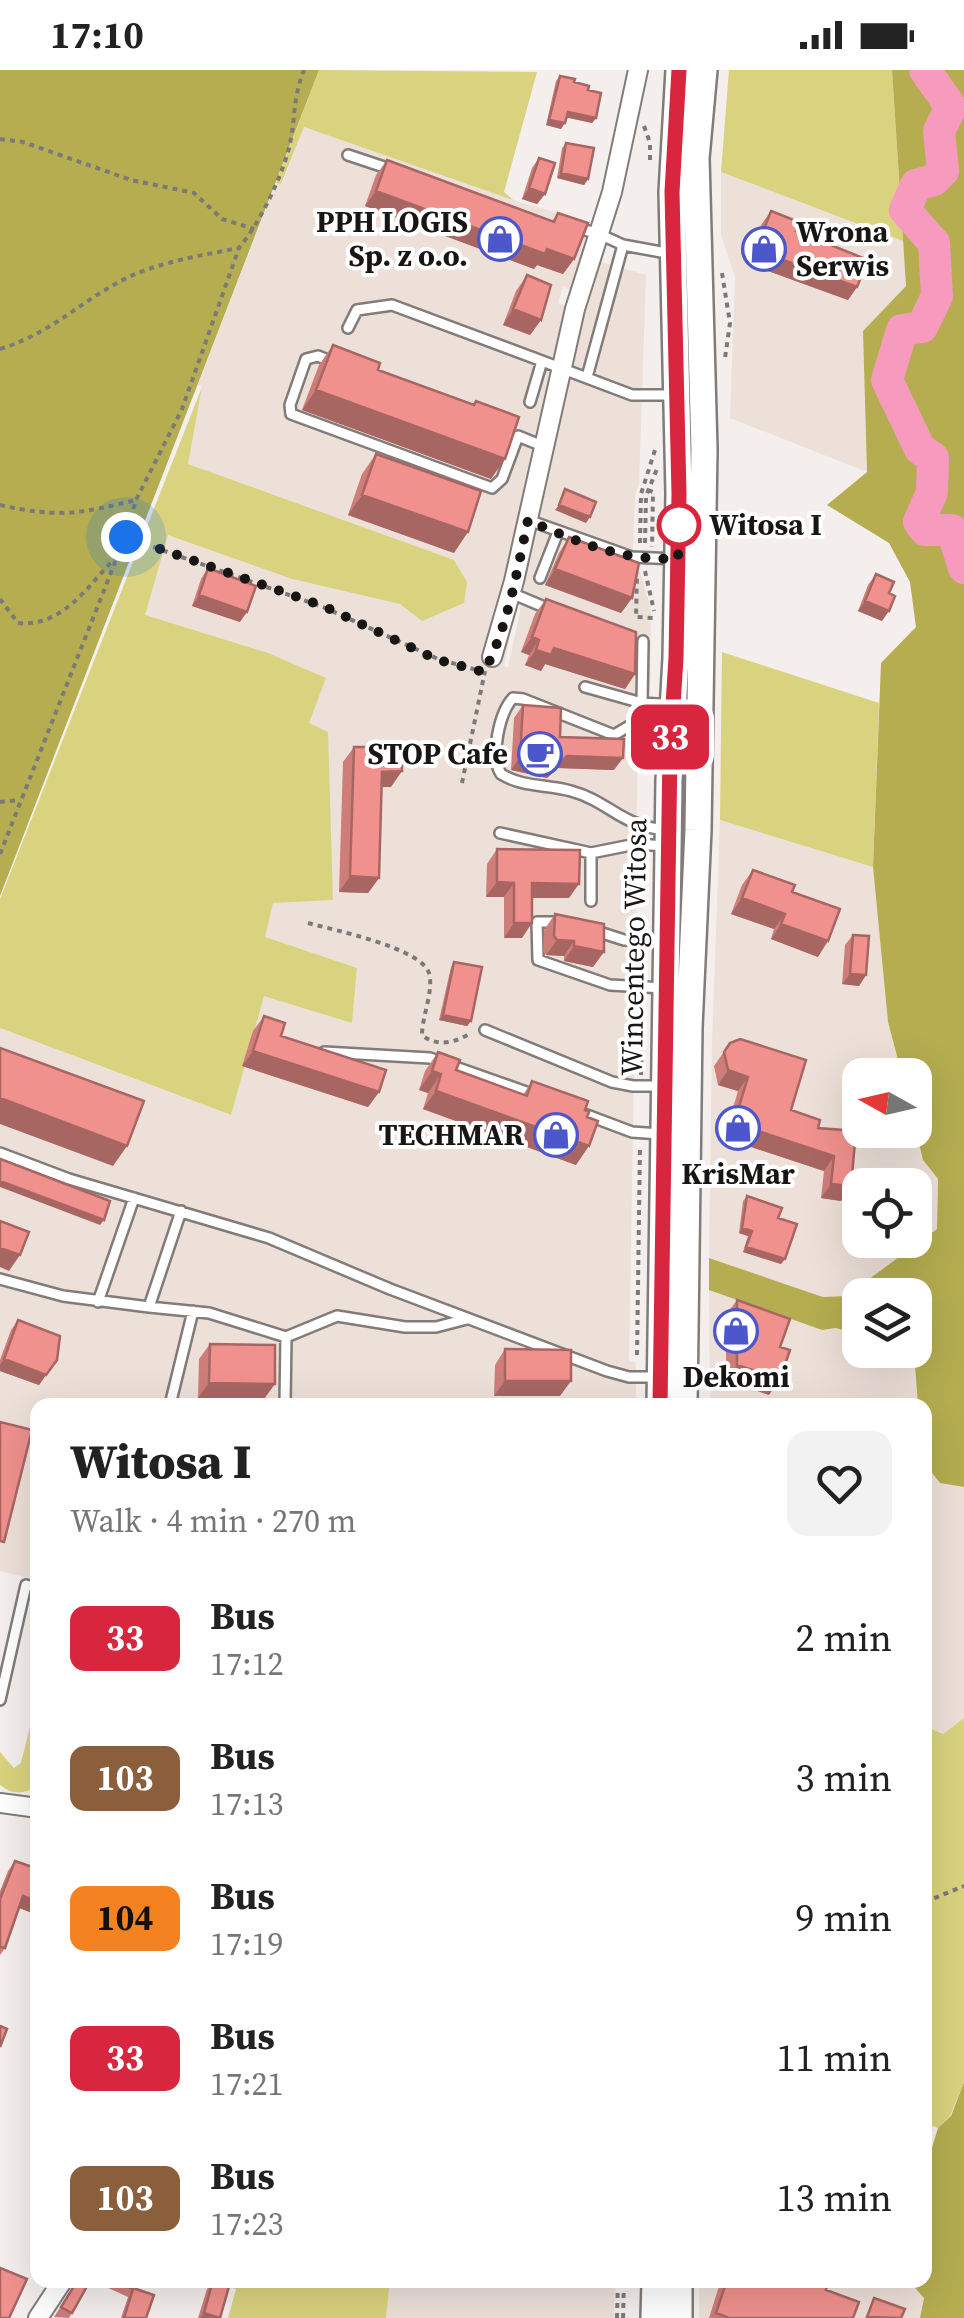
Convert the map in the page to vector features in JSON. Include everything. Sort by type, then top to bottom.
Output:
[{"type":"main road","name":"Wincentego Witosa","points":[[660,1398],[668,838],[676,658],[658,560],[677,394],[672,156],[679,70]]},
{"type":"main road","name":"Wincentego Witosa","points":[[684,1398],[688,1058],[699,768],[704,449],[696,184],[704,70]]},
{"type":"main road","points":[[654,2318],[655,2288]]},
{"type":"main road","points":[[679,2288],[679,2318]]},
{"type":"street","points":[[488,665],[511,594],[562,366],[597,233],[612,192],[638,70]]},
{"type":"street","points":[[0,1803],[30,1807]]},
{"type":"street","points":[[38,2318],[58,2288]]},
{"type":"lane","points":[[348,154],[404,173]]},
{"type":"lane","points":[[558,223],[597,233],[623,246],[674,255]]},
{"type":"lane","points":[[588,377],[623,246]]},
{"type":"lane","points":[[348,328],[357,310],[392,305],[632,395],[677,394]]},
{"type":"lane","points":[[334,362],[318,356],[306,359],[290,405],[291,414],[492,488],[502,479],[515,434],[545,447]]},
{"type":"lane","points":[[530,402],[542,361]]},
{"type":"lane","points":[[528,520],[620,554],[658,560]]},
{"type":"lane","points":[[540,578],[558,532]]},
{"type":"lane","points":[[511,594],[554,610]]},
{"type":"lane","points":[[642,703],[643,641]]},
{"type":"lane","points":[[585,687],[671,713],[699,768]]},
{"type":"lane","points":[[668,838],[638,827],[573,791],[512,780],[502,774],[496,760],[503,713],[513,698],[614,735],[636,722],[671,713]]},
{"type":"lane","points":[[500,833],[592,853],[668,838]]},
{"type":"lane","points":[[591,901],[592,853]]},
{"type":"lane","points":[[574,924],[537,922],[538,960],[610,985],[666,988]]},
{"type":"lane","points":[[587,928],[624,940],[667,941]]},
{"type":"lane","points":[[485,1030],[612,1082],[664,1086]]},
{"type":"lane","points":[[317,1050],[430,1058],[551,1101]]},
{"type":"lane","points":[[570,1108],[632,1132],[663,1134]]},
{"type":"lane","points":[[0,1153],[68,1179],[269,1238],[607,1371],[629,1377],[659,1377]]},
{"type":"lane","points":[[98,1302],[134,1198]]},
{"type":"lane","points":[[149,1307],[181,1212]]},
{"type":"lane","points":[[0,1278],[98,1302],[229,1318],[286,1336],[336,1316],[405,1327],[436,1327],[469,1318]]},
{"type":"lane","points":[[172,1398],[193,1311]]},
{"type":"lane","points":[[284,1398],[286,1336]]},
{"type":"lane","points":[[0,1700],[26,1586],[30,1587]]},
{"type":"path","points":[[0,854],[126,537],[136,500],[182,409],[239,248],[254,229],[289,149],[294,93],[304,70]]},
{"type":"path","points":[[0,139],[23,142],[131,180],[194,193],[222,219],[254,229]]},
{"type":"path","points":[[0,348],[33,338],[132,276],[239,248]]},
{"type":"path","points":[[722,275],[730,323],[725,356]]},
{"type":"path","points":[[656,444],[644,488],[640,550],[658,560]]},
{"type":"path","points":[[644,488],[653,492],[658,560]]},
{"type":"path","points":[[0,505],[35,513],[78,514],[136,500]]},
{"type":"path","points":[[126,537],[323,606],[438,660],[488,665],[462,784]]},
{"type":"path","points":[[620,554],[617,566],[637,574],[636,617],[655,618]]},
{"type":"path","points":[[0,599],[18,623],[38,625],[59,616],[118,555]]},
{"type":"path","points":[[624,597],[636,600]]},
{"type":"path","points":[[0,802],[20,800]]},
{"type":"path","points":[[308,923],[395,949],[422,962],[430,976],[422,1029],[425,1039],[452,1042],[476,1030],[485,1030]]},
{"type":"path","points":[[932,1899],[964,1886]]},
{"type":"path","points":[[620,2318],[621,2288]]},
{"type":"shaded area","points":[[0,70],[319,70],[0,896]]},
{"type":"shaded area","points":[[319,70],[537,72],[504,192],[513,200],[304,127],[281,184],[276,183]]},
{"type":"shaded area","points":[[729,70],[892,70],[903,241],[721,172]]},
{"type":"shaded area","points":[[892,70],[964,70],[964,1487],[940,1483],[932,1473],[932,1398],[917,1398],[915,1368],[932,1368],[932,1278],[870,1278],[898,1258],[932,1258],[938,1179],[923,1160],[920,1148],[932,1148],[932,1058],[898,1058],[888,1022],[873,867],[881,663],[916,627],[910,582],[889,543],[827,505],[867,472],[863,331],[906,286]]},
{"type":"shaded area","points":[[304,127],[513,200],[589,222],[572,290],[563,287],[558,303],[568,307],[552,364],[506,585],[557,434],[595,260],[646,275],[639,484],[633,549],[626,547],[621,561],[639,569],[651,609],[650,688],[644,715],[638,715],[635,1003],[629,1002],[628,1071],[634,1072],[629,1360],[636,1363],[636,1398],[30,1398],[30,1578],[0,1571],[0,1028],[230,1115],[264,995],[352,1023],[357,968],[264,938],[273,903],[333,899],[309,723],[325,678],[268,653],[144,615],[168,534],[292,579],[400,604],[422,620],[453,560],[187,464],[202,388],[198,384],[276,183],[282,184]],"holes":[[[519,589],[524,592],[508,668],[504,666]]]},
{"type":"shaded area","points":[[721,172],[903,241],[906,286],[863,331],[867,472],[730,418],[735,277],[721,235]]},
{"type":"shaded area","points":[[202,387],[188,464],[454,560],[467,582],[464,603],[422,621],[400,604],[292,579],[168,535],[145,615],[268,653],[326,678],[309,723],[328,732],[333,900],[273,903],[265,937],[357,968],[352,1023],[264,996],[231,1115],[0,1028],[0,899]]},
{"type":"shaded area","points":[[722,652],[879,703],[873,867],[720,820]]},
{"type":"shaded area","points":[[720,820],[873,867],[888,1022],[898,1058],[842,1058],[842,1148],[920,1148],[929,1168],[842,1168],[842,1258],[898,1258],[870,1278],[842,1278],[842,1296],[823,1297],[709,1258]]},
{"type":"shaded area","points":[[932,1171],[938,1179],[937,1229],[932,1233]]},
{"type":"shaded area","points":[[709,1258],[823,1297],[842,1296],[842,1330],[822,1330],[709,1290]]},
{"type":"shaded area","points":[[709,1290],[822,1330],[842,1330],[842,1368],[915,1368],[917,1398],[710,1398]]},
{"type":"shaded area","points":[[932,1473],[940,1483],[964,1487],[964,1718],[943,1734],[932,1729]]},
{"type":"shaded area","points":[[964,1718],[964,2082],[950,2116],[938,2128],[932,2126],[932,1729],[943,1734]]},
{"type":"shaded area","points":[[30,1727],[30,1790],[14,1792],[0,1785],[0,1752],[14,1768],[21,1763]]},
{"type":"shaded area","points":[[964,2082],[964,2318],[920,2318],[924,2298],[915,2288],[932,2288],[932,2147],[938,2128],[951,2116]]},
{"type":"shaded area","points":[[233,2288],[389,2288],[386,2318],[228,2318],[236,2289]]},
{"type":"shaded area","points":[[389,2288],[615,2288],[614,2318],[386,2318]]},
{"type":"shaded area","points":[[699,2288],[915,2288],[924,2298],[920,2318],[699,2318]]},
{"type":"building","points":[[560,76],[601,93],[596,118],[568,112],[565,123],[549,120]]},
{"type":"building","points":[[566,143],[594,148],[588,179],[561,173]]},
{"type":"building","points":[[539,158],[555,163],[545,194],[529,188]]},
{"type":"building","points":[[387,160],[554,222],[558,213],[588,223],[574,259],[547,249],[545,254],[376,191]]},
{"type":"building","points":[[771,211],[799,222],[796,231],[868,260],[857,287],[756,250]]},
{"type":"building","points":[[527,275],[551,285],[541,320],[513,309]]},
{"type":"building","points":[[333,345],[380,363],[378,370],[519,417],[505,459],[316,390]]},
{"type":"building","points":[[376,454],[481,491],[468,532],[362,495]]},
{"type":"building","points":[[565,489],[596,502],[590,517],[559,505]]},
{"type":"building","points":[[569,537],[639,563],[632,598],[555,569]]},
{"type":"building","points":[[208,568],[256,586],[247,612],[199,595]]},
{"type":"building","points":[[876,574],[894,582],[889,593],[895,596],[889,611],[865,601]]},
{"type":"building","points":[[546,599],[636,632],[635,674],[554,648],[551,655],[536,650],[539,640],[532,637]]},
{"type":"building","points":[[523,705],[561,708],[560,737],[624,739],[623,758],[567,756],[556,766],[520,757]]},
{"type":"building","points":[[354,747],[402,747],[402,771],[382,772],[379,878],[350,876]]},
{"type":"building","points":[[497,849],[580,850],[579,884],[532,883],[532,923],[514,923],[514,883],[497,882]]},
{"type":"building","points":[[753,870],[795,885],[792,892],[840,909],[828,941],[781,924],[785,914],[742,898]]},
{"type":"building","points":[[555,914],[604,924],[604,952],[574,946],[574,941],[557,940]]},
{"type":"building","points":[[853,935],[869,936],[866,975],[850,974]]},
{"type":"building","points":[[454,962],[482,967],[471,1021],[443,1015]]},
{"type":"building","points":[[264,1016],[285,1023],[281,1036],[386,1070],[379,1092],[253,1051]]},
{"type":"building","points":[[740,1039],[806,1060],[791,1110],[820,1120],[818,1128],[842,1130],[842,1148],[854,1148],[853,1168],[842,1168],[842,1185],[831,1184],[834,1156],[734,1123],[748,1077],[728,1070],[724,1052],[730,1043]]},
{"type":"building","points":[[0,1048],[144,1101],[127,1146],[0,1098]]},
{"type":"building","points":[[438,1052],[460,1060],[456,1070],[527,1096],[532,1081],[588,1101],[587,1117],[598,1121],[589,1146],[436,1091],[441,1074],[432,1071]]},
{"type":"building","points":[[0,1159],[110,1201],[104,1220],[0,1181]]},
{"type":"building","points":[[747,1196],[782,1208],[778,1218],[797,1224],[785,1259],[746,1247],[752,1231],[742,1228]]},
{"type":"building","points":[[0,1221],[29,1232],[20,1255],[0,1248]]},
{"type":"building","points":[[737,1300],[790,1319],[780,1347],[790,1350],[780,1379],[737,1365]]},
{"type":"building","points":[[18,1320],[60,1336],[57,1360],[46,1375],[4,1359]]},
{"type":"building","points":[[210,1344],[275,1345],[275,1384],[209,1383]]},
{"type":"building","points":[[505,1349],[571,1350],[571,1381],[505,1381]]},
{"type":"building","points":[[0,1422],[30,1430],[30,1438],[4,1542],[0,1541]]},
{"type":"building","points":[[15,1861],[30,1866],[30,1899],[23,1896],[5,1948],[0,1947],[0,1899]]},
{"type":"building","points":[[0,2026],[7,2029],[0,2047]]},
{"type":"building","points":[[0,2268],[27,2279],[9,2318],[0,2318]]},
{"type":"building","points":[[73,2288],[86,2288],[72,2313],[61,2307]]},
{"type":"building","points":[[211,2288],[229,2288],[220,2318],[204,2313]]},
{"type":"building","points":[[724,2288],[827,2288],[859,2302],[853,2318],[729,2318],[716,2313]]},
{"type":"building","points":[[133,2289],[154,2295],[146,2318],[124,2318]]},
{"type":"building","points":[[874,2298],[905,2309],[901,2318],[867,2317]]},
{"type":"waterway","points":[[925,70],[951,107],[939,131],[943,171],[934,180],[916,185],[905,210],[934,243],[937,296],[922,327],[902,330],[887,380],[920,449],[933,458],[932,492],[919,522],[925,530],[952,530],[964,568]]},
{"type":"bus line","name":"33","points":[[660,1398],[670,722],[676,658],[679,494],[672,192],[679,70]]},
{"type":"place","name":"PPH LOGIS Sp. z o.o.","points":[[500,239]]},
{"type":"place","name":"Wrona Serwis","points":[[764,249]]},
{"type":"place","name":"Witosa I","points":[[679,525]]},
{"type":"place","name":"STOP Cafe","points":[[540,754]]},
{"type":"place","name":"KrisMar","points":[[738,1128]]},
{"type":"place","name":"TECHMAR","points":[[556,1135]]},
{"type":"place","name":"Dekomi","points":[[736,1331]]},
{"type":"route","points":[[126,537],[323,606],[438,660],[484,672],[492,657],[528,520],[642,560],[678,558],[679,525]]}]
